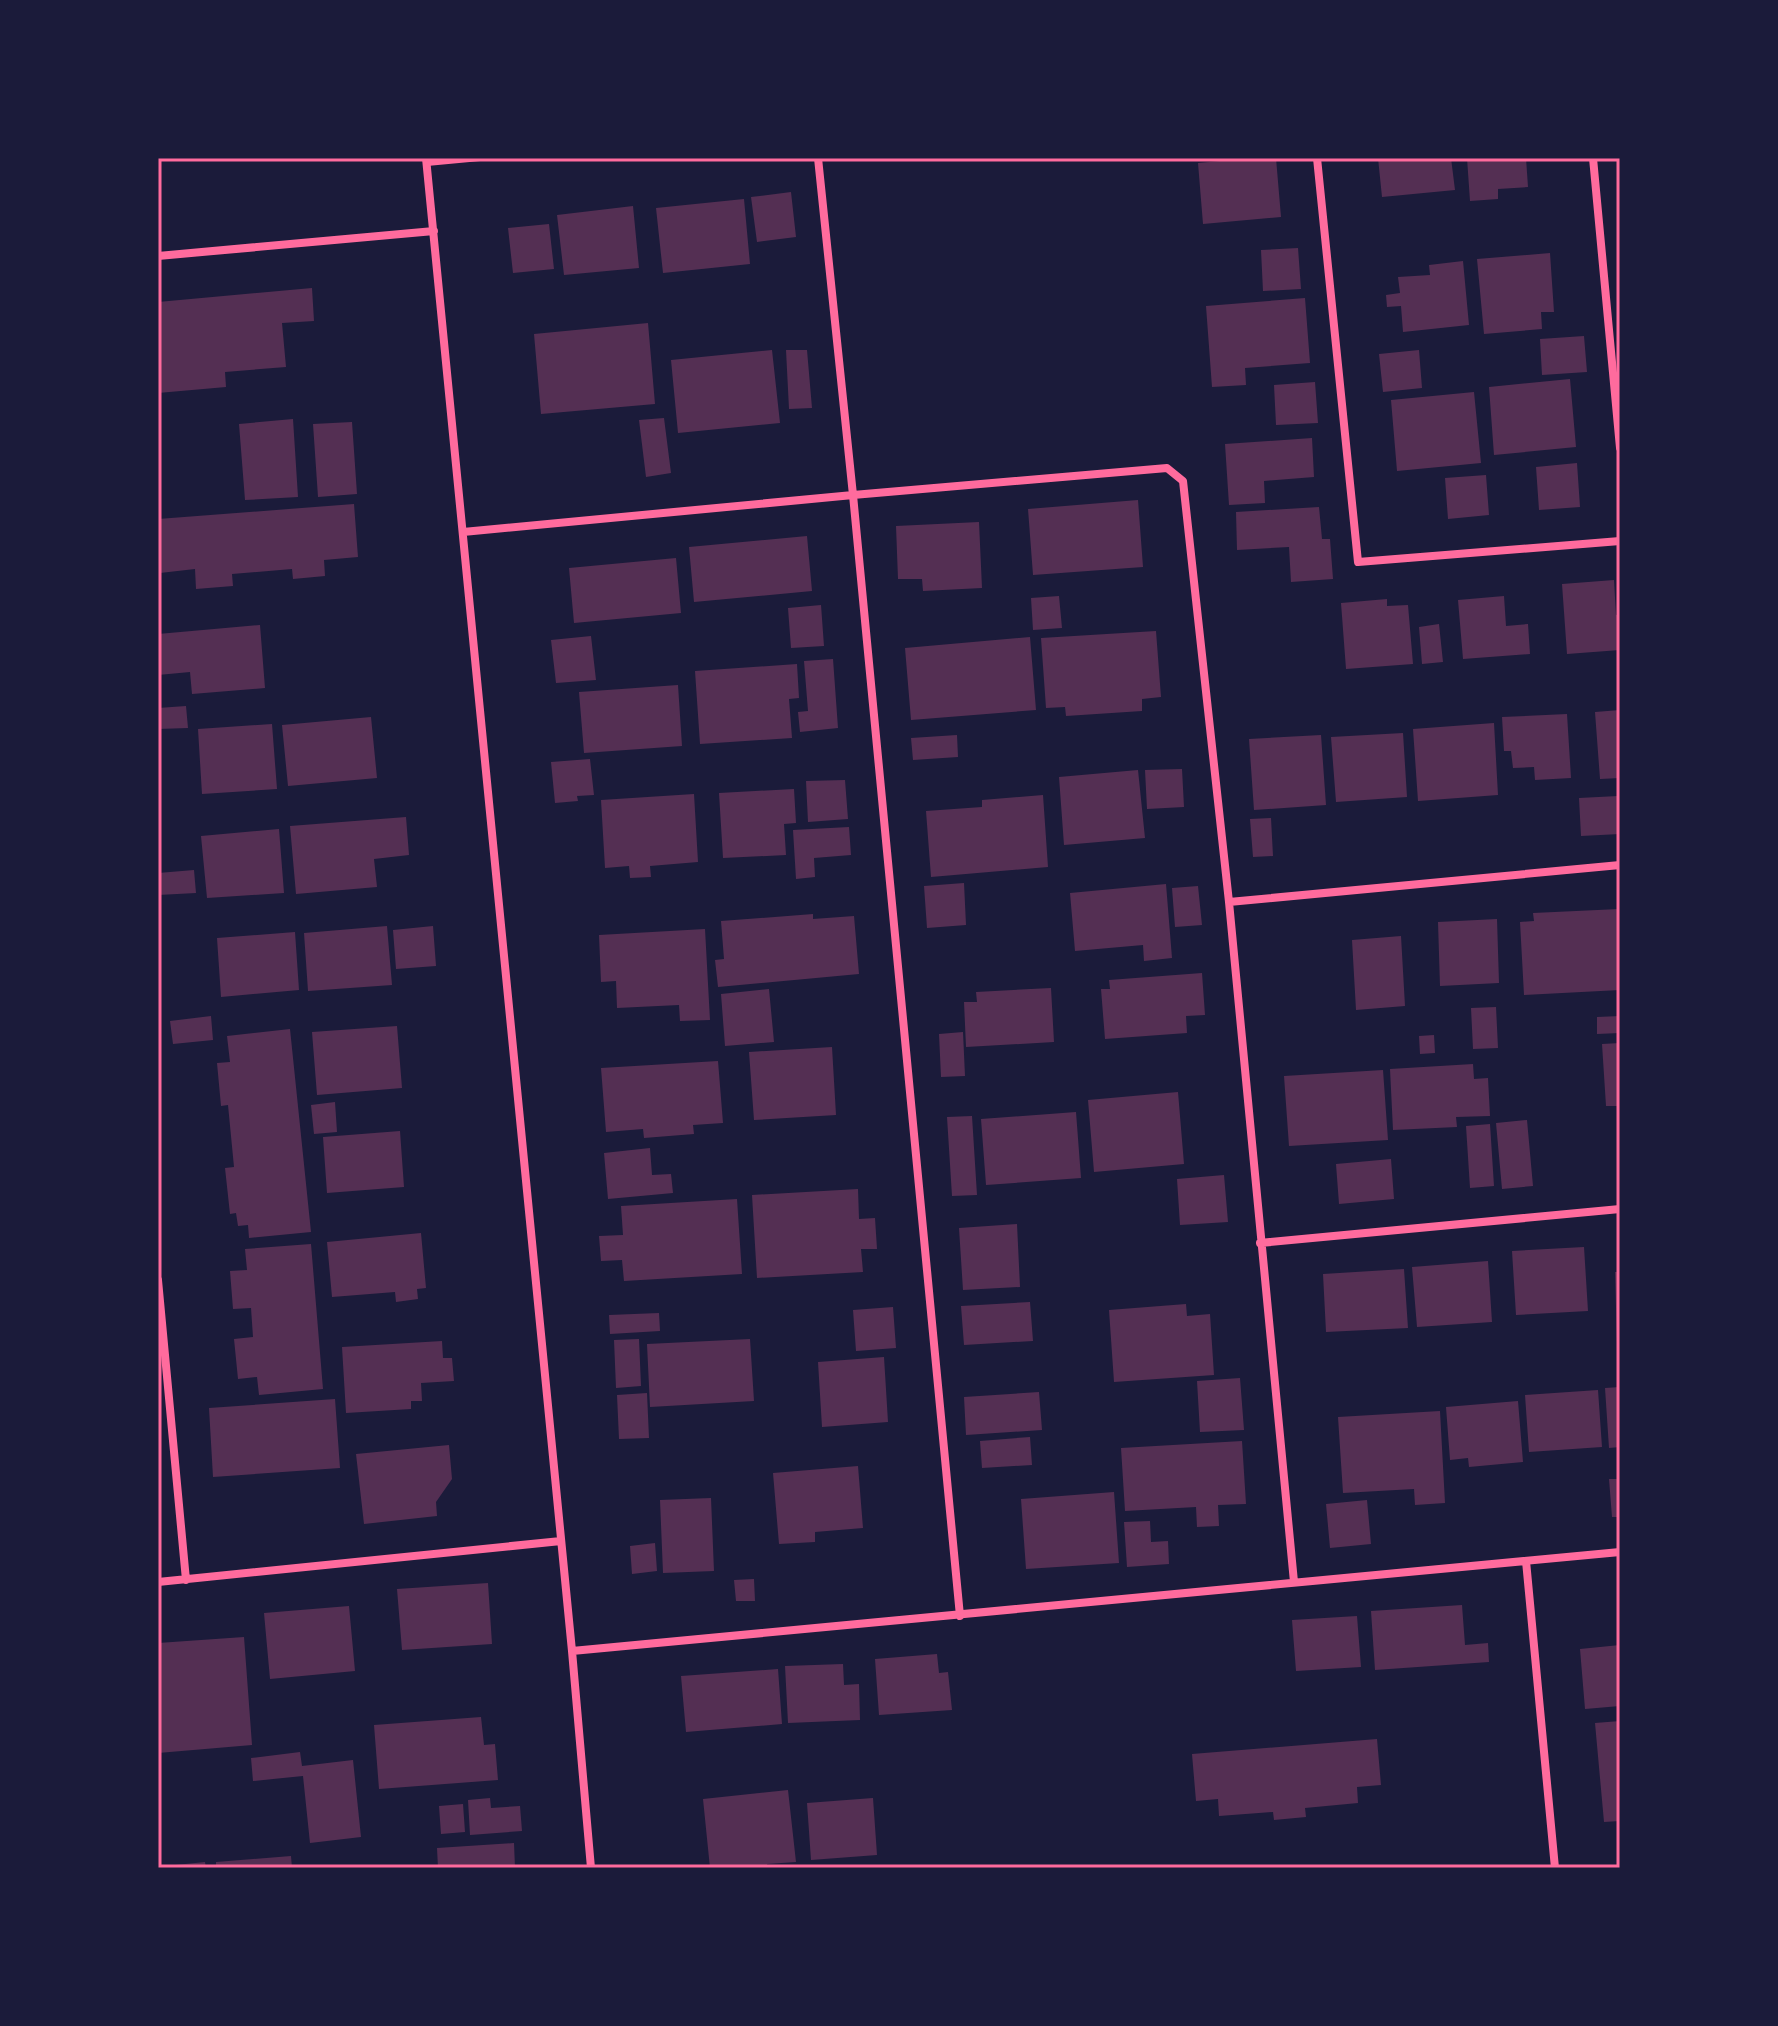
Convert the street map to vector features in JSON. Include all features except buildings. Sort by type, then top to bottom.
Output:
[{"type":"street","points":[[818,158],[960,1616]]},
{"type":"street","points":[[1317,158],[1358,562],[1620,541]]},
{"type":"street","points":[[1593,158],[1620,448]]},
{"type":"street","points":[[427,161],[591,1868]]},
{"type":"street","points":[[158,256],[434,231]]},
{"type":"street","points":[[463,532],[1167,468],[1183,481],[1229,902],[1294,1582]]},
{"type":"street","points":[[1229,902],[1620,865]]},
{"type":"street","points":[[1260,1243],[1620,1209]]},
{"type":"street","points":[[158,1280],[186,1580]]},
{"type":"street","points":[[158,1582],[561,1541]]},
{"type":"street","points":[[572,1651],[1620,1552]]},
{"type":"street","points":[[1526,1561],[1555,1868]]},
{"type":"lane","points":[[427,161],[480,158]]}]
